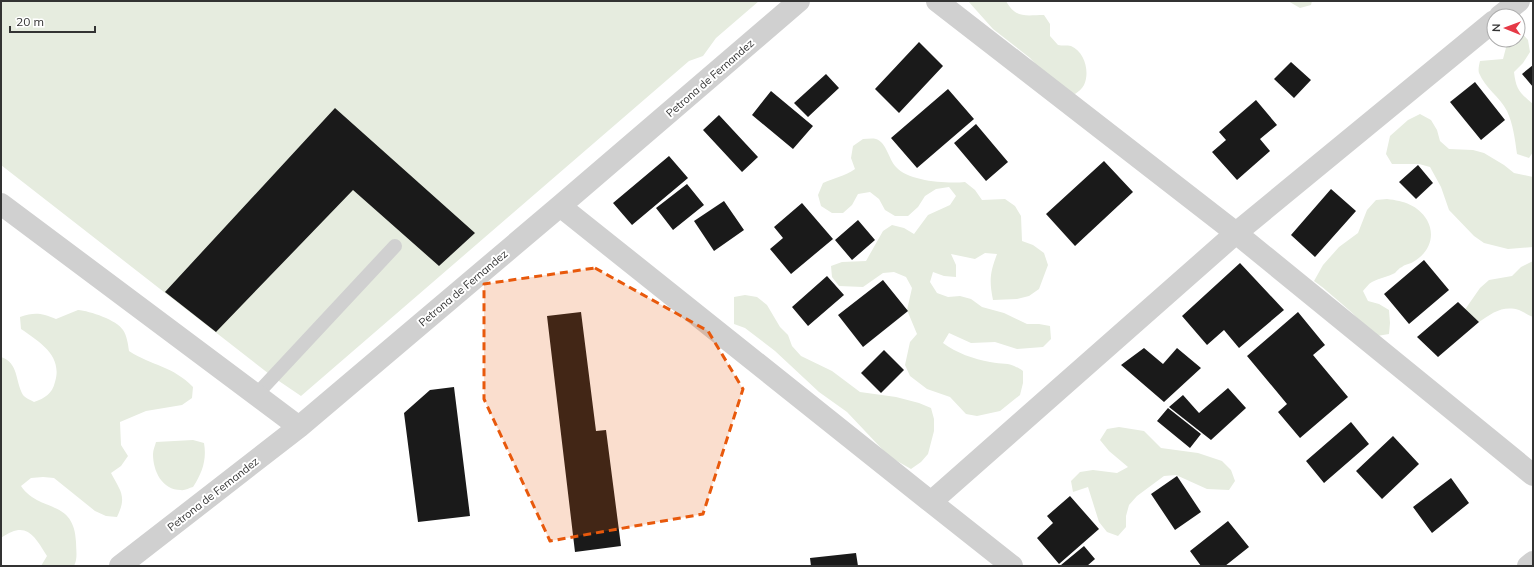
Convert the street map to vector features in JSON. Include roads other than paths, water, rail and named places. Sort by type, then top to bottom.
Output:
[{"type":"street","name":"Petrona de Fernandez","points":[[120,566],[299,427],[799,1]]},
{"type":"street","points":[[937,1],[1236,233],[1533,474]]},
{"type":"street","points":[[1510,8],[1518,1]]},
{"type":"street","points":[[931,502],[1236,233],[1486,28]]},
{"type":"street","points":[[1,204],[299,427]]},
{"type":"street","points":[[560,206],[1012,566]]},
{"type":"street","points":[[1528,566],[1533,562]]},
{"type":"lane","points":[[256,395],[395,246]]}]
